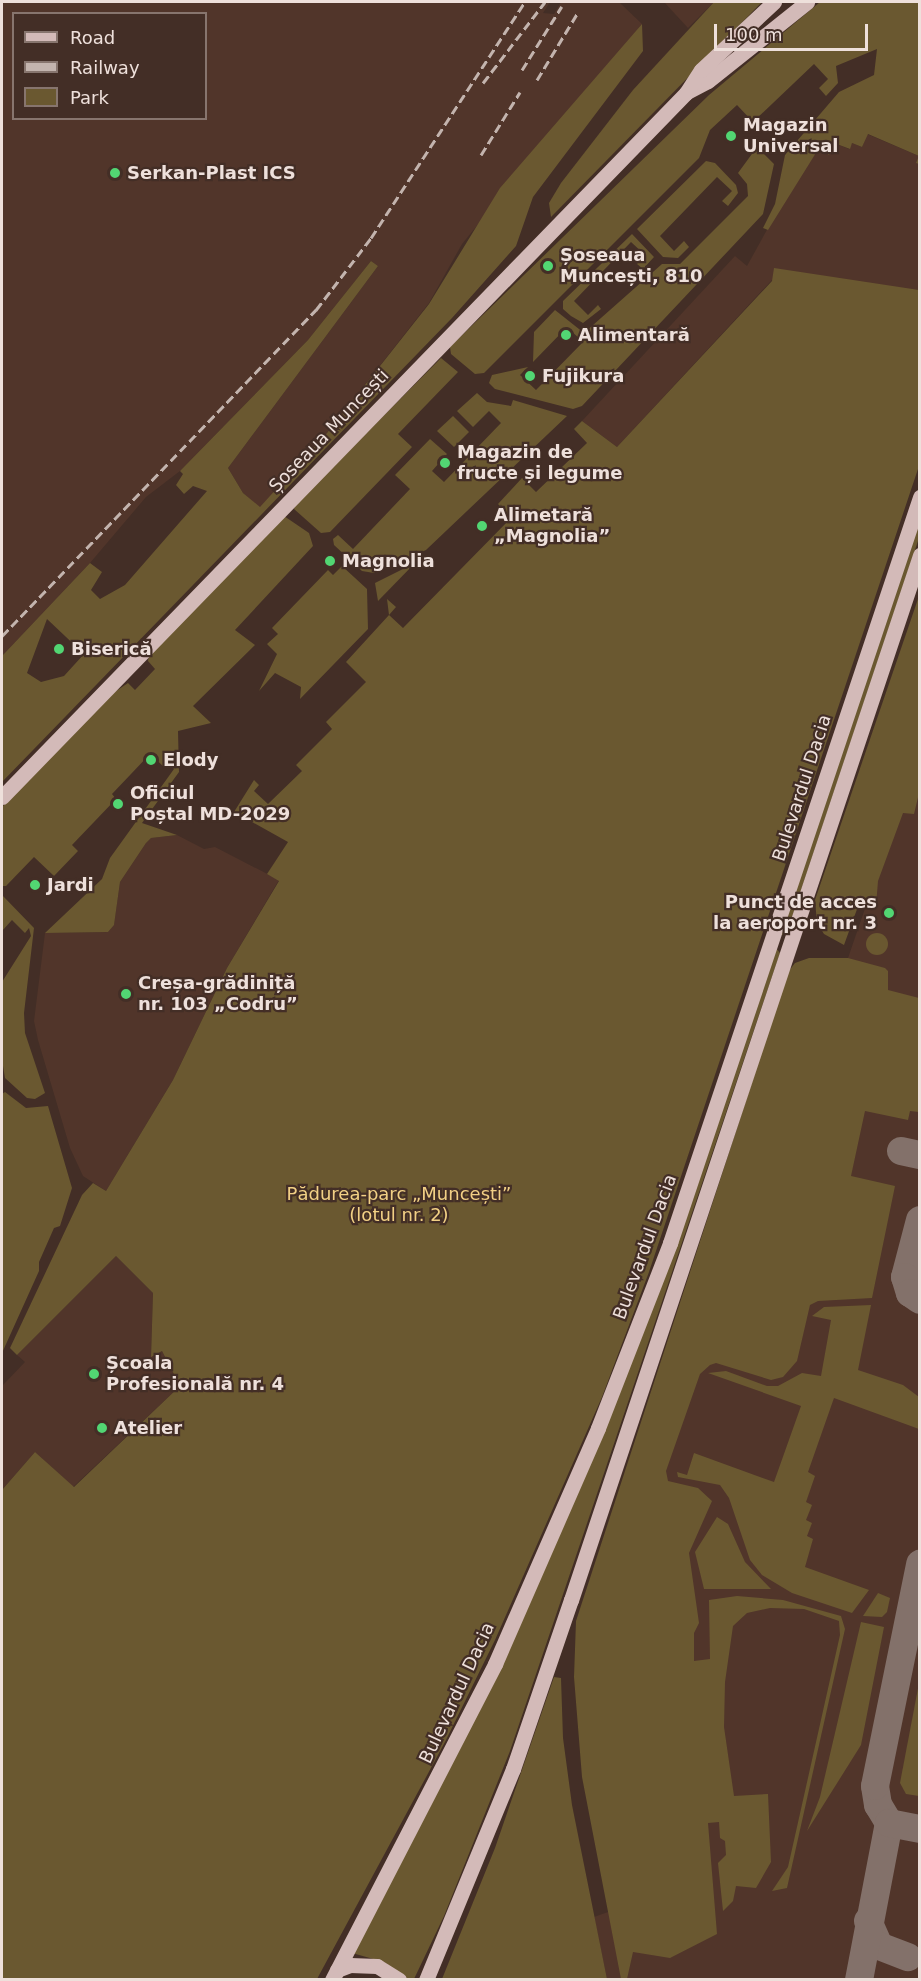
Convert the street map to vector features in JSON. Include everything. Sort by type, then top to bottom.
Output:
[{"type":"main road","name":"Șoseaua Muncești","points":[[2,797],[686,93],[701,70],[774,2]]},
{"type":"main road","name":"Șoseaua Muncești","points":[[686,93],[708,81],[807,2]]},
{"type":"main road","name":"Bulevardul Dacia","points":[[334,1975],[495,1664],[598,1428],[670,1243],[920,497]]},
{"type":"main road","name":"Bulevardul Dacia","points":[[426,1980],[513,1769],[920,555]]},
{"type":"main road","points":[[772,939],[790,945]]},
{"type":"main road","points":[[334,1975],[350,1965],[377,1966],[399,1980]]},
{"type":"shaded area","points":[[2,2],[550,2],[543,13],[554,14],[561,2],[619,2],[642,24],[462,244],[429,303],[327,433],[260,508],[243,493],[228,468],[378,266],[371,261],[308,340],[180,471],[146,497],[90,563],[2,656]]},
{"type":"shaded area","points":[[664,2],[714,2],[688,28]]},
{"type":"shaded area","points":[[867,134],[919,156],[919,290],[772,280],[617,447],[582,421],[735,256],[747,266],[794,181],[819,148],[834,143],[849,149],[852,143],[862,147]]},
{"type":"shaded area","points":[[919,751],[919,1979],[607,1979],[594,1917],[608,1912],[642,1518],[848,958]]},
{"type":"shaded area","name":"Creșa-grădiniță nr. 103 „Codru”","points":[[177,835],[204,849],[215,847],[279,880],[227,968],[173,1080],[106,1191],[83,1176],[70,1148],[38,1040],[34,1021],[45,933],[108,932],[114,924],[120,882],[146,843],[151,838]]},
{"type":"shaded area","name":"Școala Profesională nr. 4","points":[[116,1256],[153,1293],[151,1356],[162,1351],[180,1386],[73,1487],[35,1452],[2,1490],[2,1386],[25,1362],[17,1355]]},
{"type":"green space","points":[[714,2],[762,2],[551,217],[549,203],[561,183],[633,90]]},
{"type":"green space","points":[[820,2],[919,2],[919,156],[868,134],[862,147],[852,143],[850,149],[834,143],[829,155],[819,148],[768,230],[763,228],[775,204],[785,155],[839,92],[874,75],[877,49],[836,66],[838,83],[826,96],[819,88],[828,79],[814,64],[753,122],[737,105],[710,130],[699,158],[484,373],[475,374],[451,354],[450,347],[709,95]]},
{"type":"green space","points":[[642,24],[643,51],[533,197],[516,246],[452,318],[2,782],[2,656],[90,563],[102,572],[91,590],[100,599],[125,585],[207,491],[193,486],[184,494],[176,485],[183,474],[180,471],[308,340],[371,261],[378,266],[228,468],[243,493],[260,507],[327,433],[429,304],[500,188]],"holes":[[[47,619],[84,654],[64,676],[41,682],[27,673]]]},
{"type":"green space","points":[[757,147],[774,164],[763,214],[582,406],[573,409],[495,389],[489,383],[492,375],[528,367],[520,375],[536,390],[583,342],[567,327],[533,362],[534,332],[555,310],[584,333],[662,264],[680,264],[748,196],[747,184],[738,173]]},
{"type":"green space","points":[[706,161],[715,163],[736,185],[738,193],[728,206],[722,201],[732,191],[717,177],[660,236],[674,251],[684,241],[689,247],[678,258],[663,257],[637,229]]},
{"type":"green space","points":[[632,234],[654,257],[643,269],[637,264],[645,255],[631,242],[574,301],[588,315],[598,305],[601,309],[583,323],[571,316],[563,309],[563,301]]},
{"type":"green space","name":"Pădurea-parc „Muncești” (lotul nr. 2)","points":[[774,268],[919,290],[919,466],[649,1272],[602,1397],[495,1640],[445,1742],[317,1979],[2,1979],[2,1490],[35,1452],[74,1487],[180,1386],[162,1351],[151,1357],[153,1293],[116,1256],[17,1355],[10,1348],[82,1195],[93,1183],[106,1191],[173,1080],[227,968],[279,881],[267,874],[288,842],[234,812],[254,780],[259,785],[254,791],[268,804],[302,771],[296,765],[332,729],[326,722],[366,682],[346,662],[389,615],[403,628],[511,518],[498,504],[522,478],[536,492],[587,443],[574,429],[582,421],[617,447],[772,281]]},
{"type":"green space","points":[[441,358],[458,372],[398,434],[412,447],[330,532],[321,533],[294,509],[295,505]]},
{"type":"green space","points":[[477,393],[487,402],[511,406],[513,400],[567,416],[426,550],[374,573],[362,571],[334,545],[333,539],[338,535],[353,549],[410,489],[395,475],[430,439],[447,454],[432,471],[444,482],[501,423],[489,411],[473,427],[457,411]]},
{"type":"green space","points":[[453,416],[469,432],[454,447],[437,431]]},
{"type":"green space","points":[[284,516],[309,533],[313,546],[235,630],[255,645],[193,706],[211,723],[178,731],[179,772],[142,823],[177,835],[151,838],[146,843],[120,882],[114,925],[108,932],[45,933],[102,879],[110,858],[174,769],[168,762],[164,767],[150,754],[112,794],[116,799],[72,845],[78,851],[54,876],[34,857],[6,886],[2,886],[2,807],[113,693],[128,683],[135,690],[155,669],[148,661],[149,654]]},
{"type":"green space","points":[[919,516],[919,538],[786,935],[782,935],[779,931]]},
{"type":"green space","points":[[415,563],[378,601],[375,583]]},
{"type":"green space","points":[[342,566],[367,589],[368,629],[300,699],[301,687],[275,673],[259,691],[277,654],[267,644],[278,634],[272,628],[328,570],[333,575]]},
{"type":"green space","points":[[919,596],[920,789],[914,814],[903,813],[878,881],[876,906],[860,901],[844,945],[824,934],[817,923],[815,900]]},
{"type":"green space","points":[[387,599],[396,607],[389,615]]},
{"type":"green space","points":[[2,895],[34,928],[24,1013],[25,1033],[45,1093],[35,1099],[27,1098],[5,1078],[2,1060],[2,982],[31,936],[29,928],[25,933],[12,920],[2,931]]},
{"type":"green space","points":[[877,933],[885,936],[888,944],[885,952],[877,955],[869,952],[866,944],[869,936]]},
{"type":"green space","points":[[776,948],[780,953],[510,1751],[444,1916],[414,1979],[408,1979],[384,1962],[352,1953],[428,1811],[529,1603]]},
{"type":"green space","points":[[809,958],[848,958],[885,968],[888,971],[888,990],[919,998],[919,1112],[910,1111],[908,1120],[865,1111],[851,1176],[895,1186],[872,1298],[818,1301],[810,1305],[797,1361],[783,1377],[771,1380],[716,1363],[710,1365],[700,1374],[666,1471],[668,1481],[698,1488],[712,1501],[689,1553],[699,1623],[694,1633],[694,1661],[710,1659],[709,1600],[737,1596],[783,1600],[841,1616],[845,1629],[787,1888],[772,1891],[788,1867],[840,1635],[839,1621],[804,1609],[770,1608],[747,1613],[733,1626],[725,1682],[724,1727],[734,1796],[768,1794],[771,1862],[756,1888],[736,1886],[733,1901],[723,1911],[718,1863],[726,1855],[725,1841],[720,1838],[719,1822],[708,1823],[717,1934],[670,1958],[633,1952],[627,1979],[621,1979],[582,1777],[574,1677],[576,1621],[788,972],[795,963]]},
{"type":"green space","points":[[5,1092],[26,1108],[48,1106],[72,1188],[60,1226],[54,1228],[39,1262],[39,1271],[2,1353],[2,1094]]},
{"type":"green space","points":[[871,1305],[858,1370],[903,1385],[919,1397],[919,1429],[834,1398],[808,1472],[815,1476],[806,1502],[812,1505],[806,1520],[812,1523],[807,1536],[813,1539],[805,1567],[869,1590],[852,1613],[792,1593],[762,1575],[750,1560],[729,1498],[720,1485],[678,1477],[677,1472],[687,1475],[694,1453],[774,1482],[801,1406],[708,1373],[726,1371],[767,1386],[778,1386],[802,1373],[821,1376],[831,1320],[812,1316],[824,1307]]},
{"type":"green space","points":[[717,1517],[728,1524],[745,1562],[771,1589],[704,1589],[695,1552]]},
{"type":"green space","points":[[878,1593],[890,1598],[887,1612],[882,1617],[863,1616]]},
{"type":"green space","points":[[861,1622],[884,1627],[861,1745],[807,1831],[820,1797]]},
{"type":"green space","points":[[554,1677],[561,1678],[563,1738],[572,1805],[607,1979],[442,1979],[495,1848]]},
{"type":"green space","points":[[919,1683],[920,1796],[906,1794],[900,1783]]},
{"type":"taxiway","points":[[901,1151],[920,1155]]},
{"type":"taxiway","points":[[920,1220],[905,1277],[910,1293],[920,1300]]},
{"type":"taxiway","points":[[889,1823],[878,1805],[875,1786],[920,1564]]},
{"type":"taxiway","points":[[859,1980],[889,1823],[920,1829]]},
{"type":"taxiway","points":[[868,1921],[879,1946],[908,1957]]},
{"type":"railway","points":[[2,636],[316,310],[371,238],[525,2]]},
{"type":"railway","points":[[483,83],[545,2]]},
{"type":"railway","points":[[522,70],[562,6]]},
{"type":"railway","points":[[537,80],[577,14]]},
{"type":"railway","points":[[481,155],[520,92]]},
{"type":"place","name":"Magazin Universal","points":[[731,136]]},
{"type":"place","name":"Serkan-Plast ICS","points":[[115,173]]},
{"type":"place","name":"Șoseaua Muncești, 810","points":[[548,266]]},
{"type":"place","name":"Alimentară","points":[[566,335]]},
{"type":"place","name":"Fujikura","points":[[530,376]]},
{"type":"place","name":"Magazin de fructe și legume","points":[[445,463]]},
{"type":"place","name":"Alimetară „Magnolia”","points":[[482,526]]},
{"type":"place","name":"Magnolia","points":[[330,561]]},
{"type":"place","name":"Biserică","points":[[59,649]]},
{"type":"place","name":"Elody","points":[[151,760]]},
{"type":"place","name":"Oficiul Poștal MD-2029","points":[[118,804]]},
{"type":"place","name":"Jardi","points":[[35,885]]},
{"type":"place","name":"Punct de acces la aeroport nr. 3","points":[[889,913]]},
{"type":"place","name":"Creșa-grădiniță nr. 103 „Codru”","points":[[126,994]]},
{"type":"place","name":"Școala Profesională nr. 4","points":[[94,1374]]},
{"type":"place","name":"Atelier","points":[[102,1428]]}]
